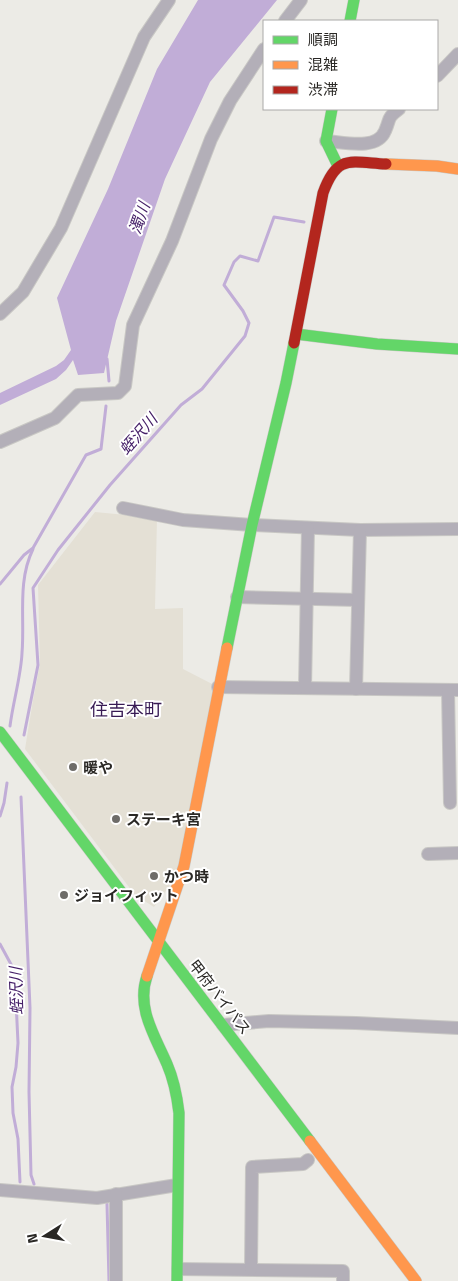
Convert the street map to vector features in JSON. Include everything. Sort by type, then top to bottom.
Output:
[{"type":"main road","points":[[350,20],[354,0]]},
{"type":"main road","points":[[332,110],[326,140],[338,166]]},
{"type":"main road","points":[[178,1275],[177,1185],[179,1113],[177,1092],[167,1064],[154,1039],[144,1007],[145,981],[157,960],[159,942],[184,866],[218,687],[252,525],[286,383],[323,193],[328,177],[338,166],[346,162],[458,169]]},
{"type":"main road","points":[[296,334],[380,345],[458,350]]},
{"type":"main road","name":"甲府バイパス","points":[[0,732],[416,1281]]},
{"type":"main road","points":[[142,941],[157,960]]},
{"type":"street","points":[[0,314],[23,292],[61,228],[144,37],[169,0]]},
{"type":"street","points":[[286,20],[301,0]]},
{"type":"street","points":[[0,442],[55,418],[78,395],[118,393],[125,386],[133,325],[172,241],[210,139],[230,101],[263,51]]},
{"type":"street","points":[[438,75],[458,54]]},
{"type":"street","points":[[326,140],[368,144],[378,140],[385,133],[389,117],[399,110]]},
{"type":"street","points":[[122,508],[182,520],[252,525],[360,530],[458,529]]},
{"type":"street","points":[[305,688],[308,528]]},
{"type":"street","points":[[356,689],[360,530]]},
{"type":"street","points":[[237,596],[358,600]]},
{"type":"street","points":[[218,687],[453,690],[450,804]]},
{"type":"street","points":[[428,854],[458,853]]},
{"type":"street","points":[[222,1025],[269,1021],[458,1028]]},
{"type":"street","points":[[251,1269],[252,1167],[303,1164],[308,1160]]},
{"type":"street","points":[[0,1190],[97,1198],[177,1185]]},
{"type":"street","points":[[116,1194],[116,1281]]},
{"type":"street","points":[[178,1275],[251,1269],[343,1271],[343,1281]]},
{"type":"shaded area","points":[[95,512],[157,518],[155,609],[183,608],[183,669],[218,687],[184,866],[154,907],[135,895],[25,749],[40,664],[38,585]]},
{"type":"water","name":"濁川","points":[[198,0],[277,0],[210,82],[165,179],[116,321],[104,373],[78,375],[73,360],[56,379],[0,405],[0,393],[56,366],[64,360],[71,350],[57,298],[108,189],[157,69]]},
{"type":"waterway","name":"蛭沢川","points":[[24,735],[38,665],[33,588],[58,550],[110,485],[181,405],[202,389],[245,336],[249,323],[243,311],[224,285],[234,262],[240,256],[258,261],[274,217],[304,222]]},
{"type":"waterway","points":[[107,359],[109,381]]},
{"type":"waterway","points":[[0,584],[24,555],[33,548],[86,455],[101,449],[106,406]]},
{"type":"waterway","points":[[10,726],[21,662],[23,587],[28,562],[33,549]]},
{"type":"waterway","points":[[0,816],[7,783]]},
{"type":"waterway","name":"蛭沢川","points":[[21,797],[30,1008],[29,1092],[31,1175],[34,1184]]},
{"type":"waterway","points":[[0,944],[13,968],[15,980],[18,1043],[12,1087],[13,1113],[18,1139],[20,1182]]},
{"type":"waterway","name":"蛭沢川","points":[[107,1204],[109,1281]]},
{"type":"traffic: fast","points":[[350,20],[354,0]]},
{"type":"traffic: fast","points":[[332,110],[326,141],[338,166]]},
{"type":"traffic: fast","points":[[296,334],[377,344],[458,349]]},
{"type":"traffic: fast","points":[[227,648],[252,525],[294,343]]},
{"type":"traffic: fast","points":[[0,732],[310,1141]]},
{"type":"traffic: fast","points":[[147,976],[144,988],[145,1011],[152,1032],[172,1076],[179,1113],[177,1281]]},
{"type":"traffic: slow","points":[[386,164],[437,166],[458,169]]},
{"type":"traffic: slow","points":[[147,976],[184,866],[227,648]]},
{"type":"traffic: slow","points":[[310,1141],[416,1281]]},
{"type":"traffic: jam","points":[[294,343],[323,193],[328,180],[340,166],[346,163],[386,164]]},
{"type":"place","name":"暖や","points":[[73,767]]},
{"type":"place","name":"ステーキ宮","points":[[116,819]]},
{"type":"place","name":"かつ時","points":[[154,876]]},
{"type":"place","name":"ジョイフィット","points":[[64,895]]},
{"type":"district","name":"住吉本町","points":[[126,709]]}]
